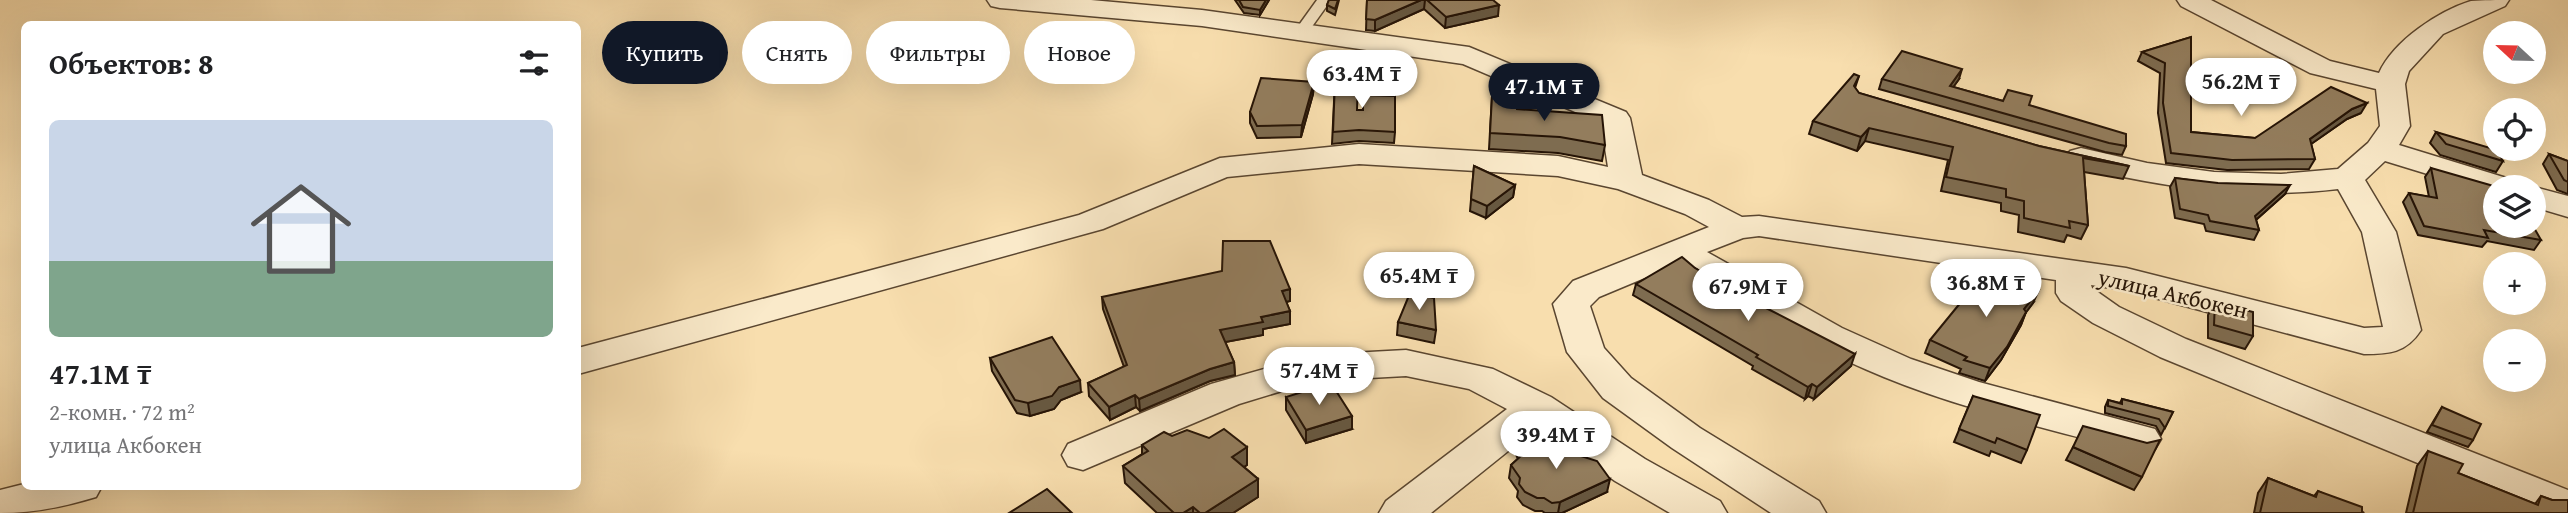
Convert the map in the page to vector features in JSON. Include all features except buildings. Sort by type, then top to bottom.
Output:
[{"type":"street","points":[[1000,0],[1202,18],[1469,56],[1615,118],[1627,181]]},
{"type":"street","points":[[2190,0],[2320,67],[2390,84]]},
{"type":"street","points":[[2053,150],[2182,178],[2248,186],[2310,184],[2348,178],[2380,149],[2395,126],[2390,84],[2395,69],[2433,28],[2496,0]]},
{"type":"street","points":[[2380,149],[2483,181]]},
{"type":"street","points":[[581,360],[1091,222],[1220,168],[1359,154],[1558,166],[1627,181],[1697,207],[1737,228]]},
{"type":"street","name":"улица Акбокен","points":[[1804,513],[1686,438],[1627,395],[1586,352],[1571,304],[1586,289],[1737,228],[1759,226],[2126,279],[2364,341],[2390,341],[2402,330],[2379,232],[2348,178]]},
{"type":"street","points":[[2546,201],[2568,207]]},
{"type":"street","points":[[1681,250],[1707,269],[1829,337],[1897,368],[1970,393],[2141,439]]},
{"type":"street","points":[[2080,273],[2073,282],[2074,293],[2127,326],[2173,348],[2568,507]]},
{"type":"street","points":[[1083,454],[1225,394],[1328,367],[1406,363],[1479,378],[1537,407],[1630,470],[1705,513]]},
{"type":"street","points":[[1401,513],[1537,407]]},
{"type":"street","points":[[0,506],[65,490]]},
{"type":"lane","points":[[1301,32],[1324,0]]}]
